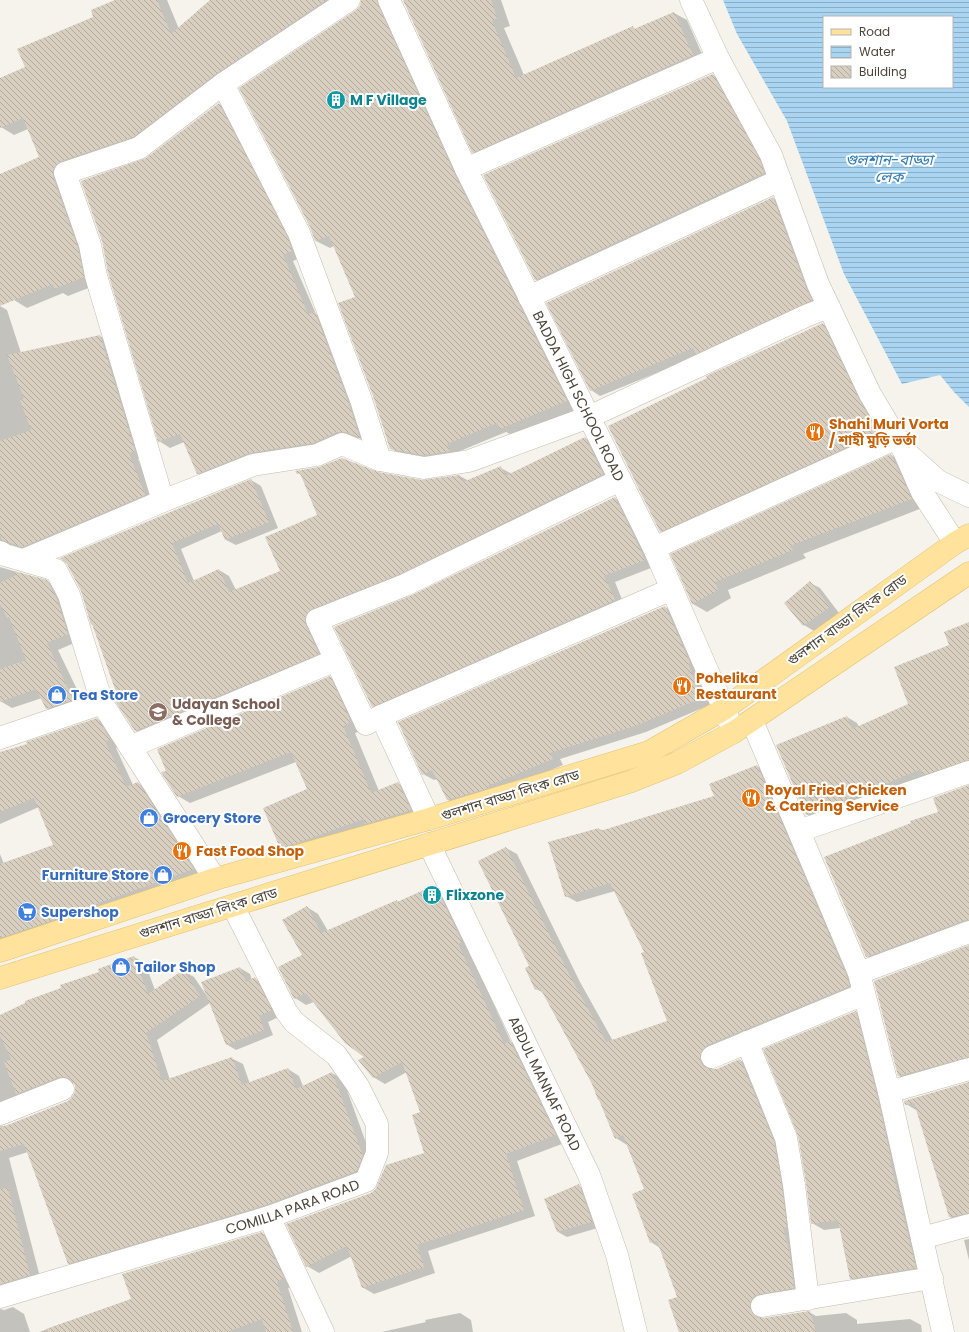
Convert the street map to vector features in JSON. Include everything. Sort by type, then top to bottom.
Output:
[{"type":"main road","name":"গুলশান বাড্ডা লিংক রোড","points":[[0,950],[215,879],[429,819],[649,752],[724,709],[962,539]]},
{"type":"main road","name":"গুলশান বাড্ডা লিংক রোড","points":[[0,978],[629,782],[677,763],[743,726],[969,573]]},
{"type":"street","points":[[163,500],[96,276],[90,245],[65,173],[139,148],[223,84],[349,0]]},
{"type":"street","name":"BADDA HIGH SCHOOL ROAD","points":[[389,0],[466,169],[654,548],[724,709],[743,726],[799,831],[859,973],[889,1092],[944,1332]]},
{"type":"street","points":[[690,0],[718,58],[771,155],[818,284],[870,394],[900,444],[922,492],[962,539]]},
{"type":"street","points":[[466,169],[718,58]]},
{"type":"street","points":[[223,84],[299,232],[361,400],[380,460]]},
{"type":"street","points":[[529,297],[780,180]]},
{"type":"street","points":[[24,560],[163,500],[253,465],[317,455],[342,444],[380,460],[424,468],[469,461],[589,417],[808,315],[829,307]]},
{"type":"street","points":[[900,444],[938,481],[969,496]]},
{"type":"street","points":[[654,548],[900,444]]},
{"type":"street","points":[[620,480],[405,585],[317,620],[366,724],[381,716],[672,589]]},
{"type":"street","points":[[0,552],[5,556],[56,570],[69,595],[102,703],[215,879]]},
{"type":"street","points":[[130,747],[336,660]]},
{"type":"street","points":[[0,738],[102,703]]},
{"type":"street","points":[[381,716],[429,819]]},
{"type":"street","points":[[799,831],[969,772]]},
{"type":"street","name":"ABDUL MANNAF ROAD","points":[[429,844],[589,1174],[617,1255],[636,1332]]},
{"type":"street","name":"COMILLA PARA ROAD","points":[[0,1298],[269,1217],[366,1181],[377,1154],[377,1124],[358,1086],[336,1055],[294,1022],[286,1011],[233,906]]},
{"type":"street","points":[[859,973],[969,932]]},
{"type":"street","points":[[712,1057],[864,994]]},
{"type":"street","points":[[747,1042],[786,1138],[794,1185],[808,1299]]},
{"type":"street","points":[[889,1092],[969,1069]]},
{"type":"street","points":[[0,1114],[63,1089]]},
{"type":"street","points":[[269,1217],[323,1332]]},
{"type":"street","points":[[922,1238],[969,1225]]},
{"type":"street","points":[[762,1306],[932,1278]]},
{"type":"water","name":"গুলশান-বাড্ডা লেক","points":[[723,0],[969,0],[969,407],[940,375],[902,384],[844,274],[787,121],[737,34]]},
{"type":"building","points":[[115,0],[157,0],[171,34],[210,0],[326,0],[216,74],[133,137],[61,161],[56,165],[53,170],[53,177],[78,248],[84,277],[54,289],[53,284],[0,306],[0,174],[39,157],[23,118],[0,128],[0,78],[25,67],[17,49],[93,17],[91,10]]},
{"type":"building","points":[[361,0],[377,0],[455,175],[567,401],[500,429],[497,423],[447,444],[450,451],[424,455],[390,449],[373,396],[338,303],[355,297],[329,236],[315,241],[310,227],[239,88],[356,10],[360,6]]},
{"type":"building","points":[[403,0],[491,0],[497,18],[492,21],[516,78],[633,26],[634,29],[674,12],[693,55],[472,153]]},
{"type":"building","points":[[713,74],[760,160],[764,173],[535,280],[483,175]]},
{"type":"building","points":[[219,103],[288,238],[292,251],[283,255],[308,314],[315,312],[360,438],[347,432],[337,432],[313,443],[249,453],[197,474],[180,434],[158,442],[108,273],[102,241],[81,181],[146,158]]},
{"type":"building","points":[[773,197],[806,288],[812,300],[696,354],[693,348],[590,391],[546,303]]},
{"type":"building","points":[[823,323],[859,399],[878,433],[660,532],[608,426],[707,378],[706,376]]},
{"type":"building","points":[[100,335],[135,451],[129,453],[145,495],[22,547],[2,540],[0,534],[0,441],[31,430],[20,400],[24,398],[7,355]]},
{"type":"building","points":[[585,437],[603,474],[400,574],[312,609],[307,613],[305,619],[306,625],[319,654],[135,731],[113,698],[112,693],[116,692],[92,624],[91,625],[81,591],[67,564],[60,558],[251,479],[269,522],[225,540],[218,524],[172,543],[188,583],[219,569],[229,592],[280,571],[265,537],[317,515],[300,473],[297,474],[295,471],[319,467],[342,458],[378,472],[422,480],[460,475],[463,482],[501,466],[505,476]]},
{"type":"building","points":[[891,454],[912,499],[790,546],[793,550],[715,582],[718,590],[692,604],[670,554]]},
{"type":"building","points":[[615,497],[645,560],[604,576],[615,600],[372,707],[334,627],[410,596]]},
{"type":"building","points":[[14,571],[47,580],[57,600],[68,634],[47,643],[73,700],[46,709],[36,689],[0,702],[0,669],[26,660],[9,617],[7,618],[0,604],[0,583],[16,575]]},
{"type":"building","points":[[810,581],[830,607],[803,626],[784,603]]},
{"type":"building","points":[[665,606],[690,663],[688,664],[702,698],[635,726],[550,753],[553,759],[488,786],[489,788],[447,800],[432,770],[422,775],[398,722]]},
{"type":"building","points":[[969,622],[969,760],[923,775],[921,769],[806,815],[776,745],[847,716],[852,729],[908,704],[894,667],[949,645],[944,632]]},
{"type":"building","points":[[330,676],[351,722],[343,726],[371,793],[398,782],[411,810],[365,824],[364,819],[280,848],[263,808],[307,789],[291,752],[177,797],[161,772],[166,771],[157,749]]},
{"type":"building","points":[[97,718],[111,740],[105,741],[126,787],[138,782],[194,869],[71,913],[72,914],[0,938],[0,864],[53,845],[34,798],[0,812],[0,752],[27,744],[26,742]]},
{"type":"building","points":[[757,765],[850,986],[707,1045],[702,1050],[700,1061],[704,1067],[717,1069],[740,1059],[774,1141],[787,1227],[783,1228],[790,1255],[794,1288],[754,1296],[750,1302],[750,1308],[753,1314],[758,1318],[810,1311],[816,1332],[679,1332],[668,1300],[677,1297],[657,1241],[650,1243],[632,1194],[644,1189],[623,1135],[615,1139],[592,1084],[540,988],[535,990],[525,968],[529,966],[478,861],[506,847],[569,974],[606,1042],[667,1021],[641,953],[644,952],[610,883],[565,897],[548,842],[599,828],[600,831],[714,796],[709,784]]},
{"type":"building","points":[[969,785],[969,920],[965,920],[866,957],[824,857],[911,823],[910,821],[938,812],[933,798]]},
{"type":"building","points":[[435,885],[462,942],[458,944],[504,1044],[510,1041],[556,1135],[506,1154],[524,1210],[417,1245],[424,1267],[362,1288],[347,1246],[306,1267],[286,1224],[371,1193],[375,1190],[386,1165],[424,1153],[412,1115],[420,1112],[402,1062],[373,1078],[358,1060],[364,1057],[345,1043],[306,993],[294,999],[278,967],[302,955],[282,920],[307,906],[321,933]]},
{"type":"building","points":[[969,945],[969,1057],[898,1076],[874,981]]},
{"type":"building","points":[[134,956],[148,994],[183,970],[200,996],[146,1033],[162,1081],[232,1057],[242,1085],[288,1068],[296,1089],[332,1072],[363,1156],[356,1171],[265,1205],[68,1264],[24,1144],[0,1151],[0,1126],[5,1126],[68,1101],[73,1096],[75,1085],[70,1079],[59,1077],[16,1094],[4,1062],[11,1059],[0,1036],[0,1015],[25,1003],[25,1001],[61,988],[60,985],[99,972],[98,969]]},
{"type":"building","points":[[240,967],[246,982],[255,977],[272,1010],[259,1016],[264,1030],[226,1045],[201,982]]},
{"type":"building","points":[[856,1011],[877,1095],[891,1159],[890,1161],[916,1268],[850,1279],[838,1220],[811,1224],[798,1136],[763,1049]]},
{"type":"building","points":[[969,1082],[969,1213],[949,1217],[914,1103],[905,1105],[904,1101]]},
{"type":"building","points":[[579,1184],[592,1222],[557,1232],[544,1199]]},
{"type":"building","points":[[8,1188],[30,1275],[0,1284],[0,1189]]},
{"type":"building","points":[[262,1232],[284,1278],[277,1282],[293,1332],[266,1332],[262,1319],[227,1332],[46,1332],[46,1329],[131,1299],[122,1274]]},
{"type":"place","name":"M F Village","points":[[336,100]]},
{"type":"place","name":"Shahi Muri Vorta / শাহী মুড়ি ভর্তা","points":[[815,432]]},
{"type":"place","name":"Pohelika Restaurant","points":[[682,686]]},
{"type":"place","name":"Tea Store","points":[[57,695]]},
{"type":"place","name":"Udayan School & College","points":[[158,712]]},
{"type":"place","name":"Royal Fried Chicken & Catering Service","points":[[751,798]]},
{"type":"place","name":"Grocery Store","points":[[149,818]]},
{"type":"place","name":"Fast Food Shop","points":[[182,851]]},
{"type":"place","name":"Furniture Store","points":[[163,875]]},
{"type":"place","name":"Flixzone","points":[[432,895]]},
{"type":"place","name":"Supershop","points":[[27,912]]},
{"type":"place","name":"Tailor Shop","points":[[121,967]]}]
